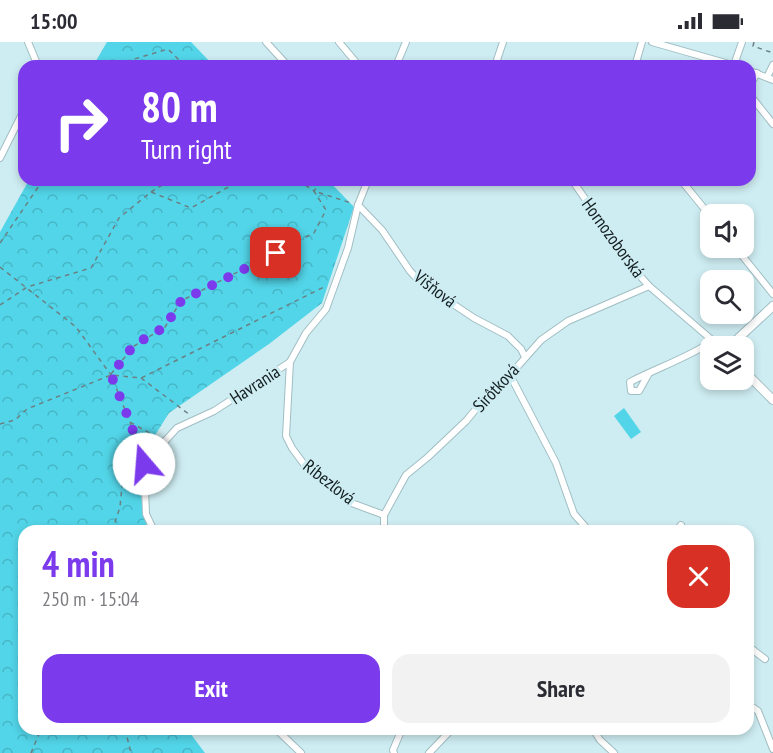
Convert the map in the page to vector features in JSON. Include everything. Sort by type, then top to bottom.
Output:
[{"type":"street","points":[[28,42],[36,60]]},
{"type":"street","points":[[266,42],[282,60]]},
{"type":"street","points":[[339,42],[353,60]]},
{"type":"street","points":[[398,60],[406,42]]},
{"type":"street","points":[[497,60],[503,42]]},
{"type":"street","points":[[636,60],[642,42]]},
{"type":"street","points":[[652,42],[714,60]]},
{"type":"street","points":[[738,60],[745,43]]},
{"type":"street","points":[[756,73],[770,79],[773,65]]},
{"type":"street","points":[[756,103],[773,124]]},
{"type":"street","points":[[0,158],[18,123]]},
{"type":"street","name":"Havrania","points":[[144,464],[177,428],[214,411],[290,362],[306,333],[326,309],[348,248],[358,205],[366,186]]},
{"type":"street","name":"Hornozoborská","points":[[576,186],[633,268],[649,286],[707,336]]},
{"type":"street","points":[[686,186],[700,204]]},
{"type":"street","name":"Višňová","points":[[358,205],[382,230],[420,282],[474,318],[508,336],[521,349],[525,357]]},
{"type":"street","points":[[744,258],[773,294]]},
{"type":"street","name":"Sirôtková","points":[[384,525],[384,515],[406,475],[466,422],[486,397],[510,375],[541,340],[568,321],[649,286]]},
{"type":"street","points":[[741,336],[773,306]]},
{"type":"street","points":[[649,373],[700,348]]},
{"type":"street","name":"Ríbezľová","points":[[290,362],[286,436],[291,448],[306,467],[350,502],[384,515]]},
{"type":"street","points":[[510,375],[556,463],[574,514],[584,525]]},
{"type":"street","points":[[754,381],[773,400]]},
{"type":"street","points":[[144,464],[146,514],[151,525]]},
{"type":"street","points":[[754,653],[765,659]]},
{"type":"street","points":[[754,708],[758,711],[773,749]]},
{"type":"street","points":[[282,735],[301,753]]},
{"type":"street","points":[[394,753],[393,750],[399,735]]},
{"type":"street","points":[[429,753],[446,735]]},
{"type":"street","points":[[597,735],[614,753]]},
{"type":"path","points":[[753,46],[754,42]]},
{"type":"path","points":[[745,43],[773,53]]},
{"type":"path","points":[[131,60],[168,49],[179,60]]},
{"type":"path","points":[[0,243],[39,186]]},
{"type":"path","points":[[0,305],[27,287],[91,268],[119,218],[160,186]]},
{"type":"path","points":[[151,192],[191,208],[230,186]]},
{"type":"path","points":[[308,186],[358,205]]},
{"type":"path","points":[[314,190],[318,186]]},
{"type":"path","points":[[111,375],[134,345],[165,327],[181,301],[314,233],[326,210],[314,190]]},
{"type":"path","points":[[0,267],[76,327],[111,375],[144,464],[123,475],[120,507],[114,525]]},
{"type":"path","points":[[141,378],[336,281]]},
{"type":"path","points":[[0,424],[15,420],[27,409],[111,375],[141,378],[195,419]]},
{"type":"path","points":[[130,422],[165,441]]},
{"type":"path","points":[[31,753],[38,735]]},
{"type":"path","points":[[126,735],[131,753]]},
{"type":"green space","points":[[107,42],[191,42],[208,60],[96,60]]},
{"type":"green space","points":[[26,186],[334,186],[354,207],[322,303],[269,344],[169,413],[135,467],[147,525],[18,525],[18,735],[192,735],[205,753],[0,753],[0,232]]},
{"type":"green space","points":[[624,408],[641,432],[631,439],[614,416]]},
{"type":"route","points":[[144,464],[111,375],[134,345],[165,327],[181,301],[276,253]]}]
